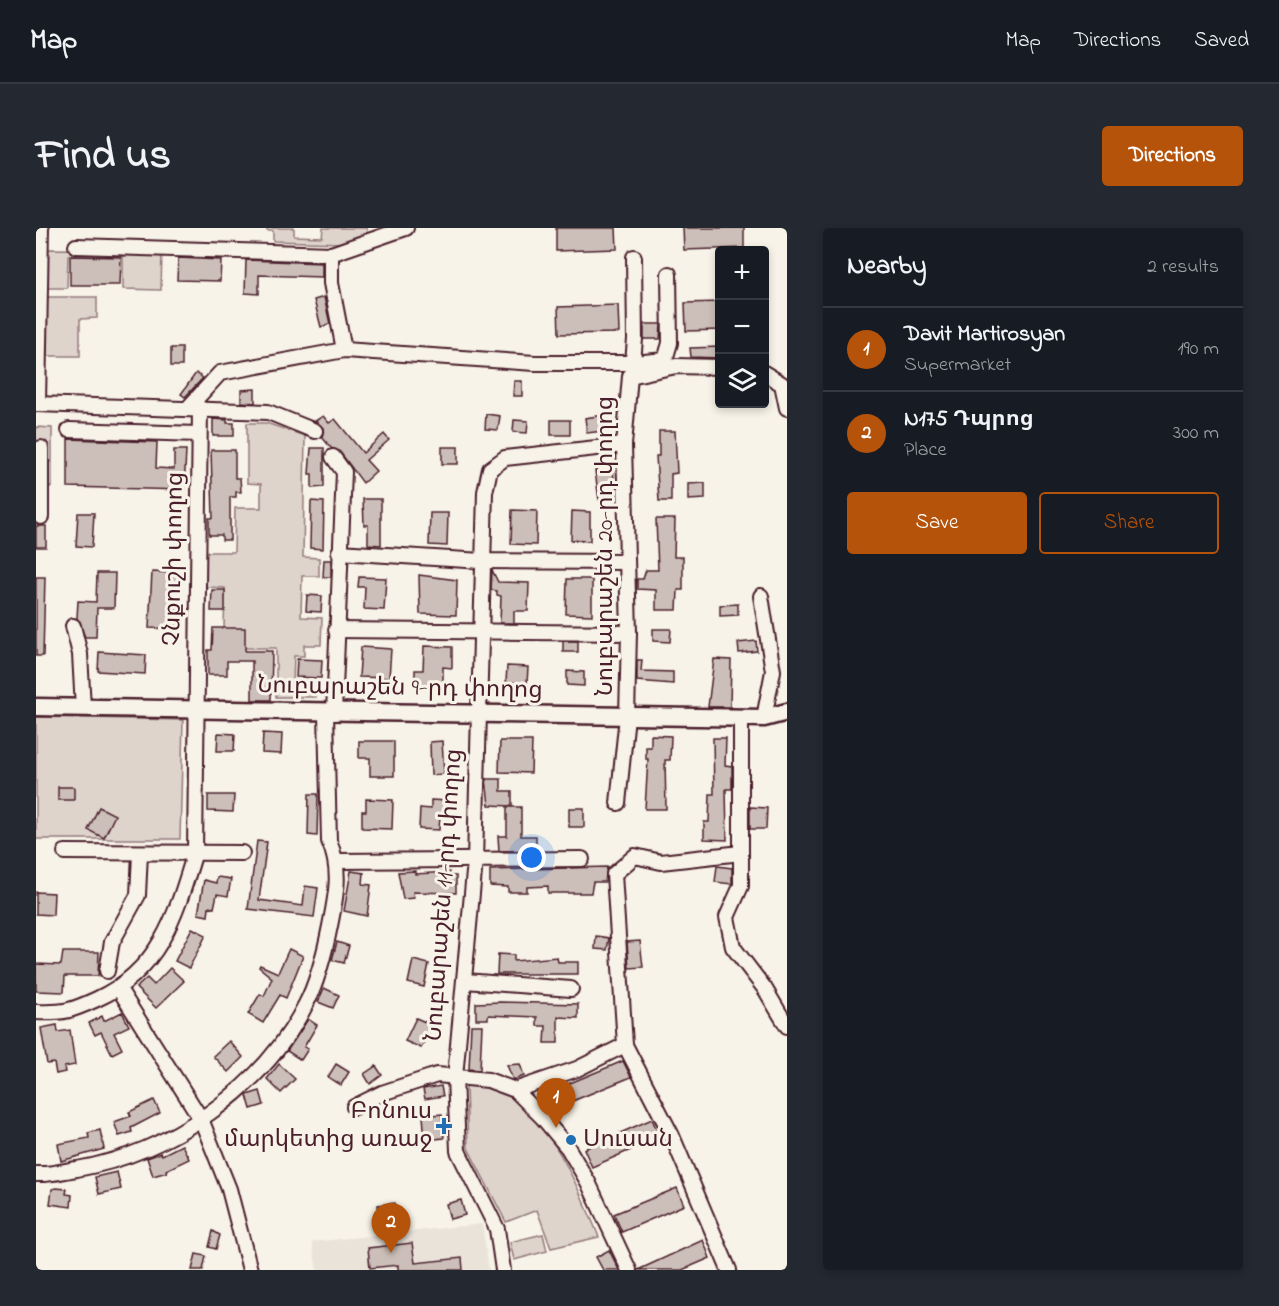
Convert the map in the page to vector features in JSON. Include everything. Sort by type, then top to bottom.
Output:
[{"type":"main road","name":"Նուբարաշեն 9-րդ փողոց","points":[[36,707],[741,718],[764,718],[787,712]]},
{"type":"street","points":[[41,228],[37,404],[268,412],[315,431]]},
{"type":"street","points":[[76,246],[331,255],[406,228]]},
{"type":"street","points":[[331,255],[331,283],[344,350]]},
{"type":"street","name":"Նուբարաշեն 20-րդ փողոց","points":[[618,802],[627,716],[629,633],[624,445],[635,339],[634,257]]},
{"type":"street","points":[[631,370],[665,360],[670,343],[669,274]]},
{"type":"street","points":[[194,408],[220,373],[344,350],[631,370],[676,366],[715,368]]},
{"type":"street","points":[[769,376],[782,384],[787,408]]},
{"type":"street","name":"Չնքուշի փողոց","points":[[36,1012],[66,1013],[119,989],[154,956],[177,910],[195,852],[199,434],[194,408]]},
{"type":"street","points":[[69,430],[199,434]]},
{"type":"street","name":"Նուբարաշեն 11-րդ փողոց","points":[[503,1270],[497,1229],[458,1151],[455,1077],[475,861],[485,492],[490,469],[496,462],[505,458],[624,445]]},
{"type":"street","points":[[41,448],[43,517]]},
{"type":"street","points":[[36,1174],[101,1165],[156,1145],[201,1119],[235,1095],[271,1056],[306,1004],[326,947],[335,900],[338,861],[329,841],[330,713],[344,472],[333,457]]},
{"type":"street","points":[[339,552],[482,561],[627,562]]},
{"type":"street","points":[[761,596],[773,671],[764,718]]},
{"type":"street","points":[[73,626],[80,654],[82,708]]},
{"type":"street","points":[[336,630],[629,633]]},
{"type":"street","points":[[741,718],[741,886],[727,917],[733,947],[765,989],[787,1026]]},
{"type":"street","points":[[65,852],[242,853]]},
{"type":"street","points":[[107,971],[112,942],[138,895],[140,853]]},
{"type":"street","points":[[729,1270],[672,1136],[625,1045],[614,874],[635,856],[661,862],[741,853]]},
{"type":"street","points":[[338,861],[582,859]]},
{"type":"street","points":[[465,981],[571,989]]},
{"type":"street","points":[[119,989],[201,1119],[229,1189],[250,1270]]},
{"type":"street","points":[[515,1090],[577,1068],[625,1045]]},
{"type":"street","points":[[354,1107],[411,1082],[437,1075],[455,1077]]},
{"type":"street","name":"Նուբարաշեն 11-րդ փողոց","points":[[455,1077],[488,1080],[515,1090],[543,1118],[568,1148],[588,1182],[629,1270]]},
{"type":"shaded area","points":[[267,228],[294,228],[294,236],[322,237],[323,228],[366,228],[368,235],[343,243],[273,241],[273,231],[267,231]]},
{"type":"shaded area","points":[[46,249],[162,250],[161,290],[123,289],[123,255],[68,255],[67,288],[45,288]]},
{"type":"shaded area","points":[[47,297],[97,297],[97,318],[80,319],[80,356],[47,356]]},
{"type":"shaded area","points":[[247,423],[266,423],[305,436],[303,557],[319,558],[319,576],[302,576],[301,617],[322,618],[321,645],[304,645],[304,656],[294,656],[293,682],[317,682],[316,697],[276,697],[276,648],[244,648],[224,629],[225,588],[206,587],[206,552],[234,552],[235,508],[261,508],[261,484],[247,483]]},
{"type":"shaded area","points":[[36,427],[52,428],[52,487],[36,487]]},
{"type":"shaded area","points":[[36,717],[183,720],[180,839],[36,839]]},
{"type":"shaded area","points":[[466,1086],[489,1087],[509,1096],[527,1110],[543,1128],[570,1172],[599,1237],[551,1248],[537,1210],[506,1222],[468,1148]]},
{"type":"shaded area","points":[[482,1224],[489,1270],[317,1270],[312,1242]]},
{"type":"shaded area","points":[[543,1234],[547,1251],[514,1260],[510,1242]]},
{"type":"building","points":[[556,228],[616,228],[617,249],[556,251]]},
{"type":"building","points":[[683,228],[744,228],[744,246],[715,246],[715,249],[684,250]]},
{"type":"building","points":[[70,256],[121,257],[120,285],[70,285]]},
{"type":"building","points":[[178,258],[221,260],[220,281],[177,280]]},
{"type":"building","points":[[246,260],[322,263],[322,277],[259,275],[259,294],[245,293]]},
{"type":"building","points":[[324,297],[330,324],[321,327],[314,300]]},
{"type":"building","points":[[715,302],[715,330],[686,331],[685,303]]},
{"type":"building","points":[[618,305],[619,333],[559,334],[558,307]]},
{"type":"building","points":[[644,324],[661,324],[660,339],[644,339]]},
{"type":"building","points":[[715,347],[715,358],[691,357],[690,348]]},
{"type":"building","points":[[171,348],[182,348],[182,366],[171,366]]},
{"type":"building","points":[[196,373],[203,378],[185,397],[181,394]]},
{"type":"building","points":[[514,381],[522,381],[522,396],[513,396]]},
{"type":"building","points":[[255,389],[255,403],[241,402],[241,390]]},
{"type":"building","points":[[486,414],[500,416],[498,430],[485,429]]},
{"type":"building","points":[[610,414],[612,430],[587,433],[585,418]]},
{"type":"building","points":[[323,416],[329,423],[335,419],[363,453],[384,434],[389,440],[366,460],[376,471],[363,483],[340,452],[331,448],[322,437],[324,429],[315,421]]},
{"type":"building","points":[[213,419],[234,423],[234,436],[213,436]]},
{"type":"building","points":[[514,420],[528,421],[527,433],[513,432]]},
{"type":"building","points":[[551,420],[570,420],[570,435],[551,435]]},
{"type":"building","points":[[659,431],[675,431],[677,473],[671,474],[671,501],[659,501],[656,456],[659,456]]},
{"type":"building","points":[[68,439],[157,442],[156,468],[174,469],[174,450],[186,450],[184,490],[68,487]]},
{"type":"building","points":[[442,447],[458,447],[458,464],[442,464]]},
{"type":"building","points":[[311,448],[324,448],[324,487],[312,488],[312,474],[309,474]]},
{"type":"building","points":[[211,450],[235,450],[235,478],[240,478],[241,492],[236,492],[236,497],[230,497],[230,540],[222,540],[222,535],[209,535],[209,518],[213,518]]},
{"type":"building","points":[[613,469],[616,498],[599,500],[595,471]]},
{"type":"building","points":[[705,483],[705,499],[688,500],[688,484]]},
{"type":"building","points":[[363,499],[381,499],[381,545],[368,544],[368,525],[364,525]]},
{"type":"building","points":[[311,501],[324,502],[323,549],[310,548]]},
{"type":"building","points":[[512,510],[537,511],[536,545],[511,544]]},
{"type":"building","points":[[572,511],[590,512],[590,541],[571,540]]},
{"type":"building","points":[[78,513],[94,513],[92,547],[76,546]]},
{"type":"building","points":[[430,513],[448,513],[447,546],[429,545]]},
{"type":"building","points":[[656,519],[675,519],[674,557],[683,557],[683,590],[678,590],[677,610],[656,610],[656,590],[637,589],[637,579],[643,579],[646,570],[658,570]]},
{"type":"building","points":[[36,526],[46,526],[46,547],[36,547]]},
{"type":"building","points":[[324,560],[331,560],[331,577],[323,577]]},
{"type":"building","points":[[492,570],[498,582],[529,583],[528,611],[514,611],[514,623],[500,623],[501,596],[497,595],[497,591],[491,590]]},
{"type":"building","points":[[152,572],[178,573],[176,629],[149,628]]},
{"type":"building","points":[[97,573],[115,573],[114,608],[97,608],[96,637],[85,637],[77,618],[78,601],[96,602]]},
{"type":"building","points":[[419,575],[457,580],[456,615],[420,614]]},
{"type":"building","points":[[36,577],[45,577],[43,656],[36,656]]},
{"type":"building","points":[[359,577],[386,578],[384,610],[364,609],[365,587],[358,587]]},
{"type":"building","points":[[567,579],[592,579],[592,615],[566,614]]},
{"type":"building","points":[[212,590],[225,590],[225,611],[211,611]]},
{"type":"building","points":[[307,595],[322,596],[321,612],[306,611]]},
{"type":"building","points":[[738,604],[738,615],[720,616],[720,605]]},
{"type":"building","points":[[213,628],[245,628],[245,651],[272,651],[271,700],[252,700],[252,661],[227,661],[227,675],[208,675],[208,650],[212,650]]},
{"type":"building","points":[[653,629],[671,629],[670,642],[653,641]]},
{"type":"building","points":[[563,641],[578,641],[578,652],[563,652]]},
{"type":"building","points":[[756,641],[757,651],[739,653],[738,643]]},
{"type":"building","points":[[424,646],[452,647],[452,668],[443,667],[443,687],[415,687],[415,670],[423,670]]},
{"type":"building","points":[[361,647],[391,649],[389,678],[359,677]]},
{"type":"building","points":[[99,652],[146,655],[145,674],[98,671]]},
{"type":"building","points":[[297,659],[322,660],[321,678],[296,677]]},
{"type":"building","points":[[714,659],[731,660],[730,707],[708,707]]},
{"type":"building","points":[[637,660],[642,660],[641,671],[673,672],[673,684],[637,681]]},
{"type":"building","points":[[507,666],[528,667],[527,683],[506,682]]},
{"type":"building","points":[[567,671],[584,672],[584,686],[567,685]]},
{"type":"building","points":[[218,733],[235,734],[234,751],[217,751]]},
{"type":"building","points":[[263,733],[282,734],[281,754],[262,753]]},
{"type":"building","points":[[651,735],[671,736],[670,760],[665,760],[666,809],[645,809],[648,759],[646,759],[646,747],[651,747]]},
{"type":"building","points":[[713,738],[726,738],[725,765],[732,766],[732,789],[726,789],[727,840],[704,839],[704,822],[709,822],[710,794],[714,794]]},
{"type":"building","points":[[359,741],[394,741],[394,776],[370,776],[370,758],[359,758]]},
{"type":"building","points":[[442,741],[444,774],[431,775],[430,742]]},
{"type":"building","points":[[500,741],[532,741],[531,773],[499,772]]},
{"type":"building","points":[[486,779],[501,779],[501,791],[512,791],[512,806],[489,805]]},
{"type":"building","points":[[58,787],[74,787],[74,800],[58,800]]},
{"type":"building","points":[[309,794],[318,794],[317,836],[308,835]]},
{"type":"building","points":[[208,795],[234,795],[233,812],[208,811]]},
{"type":"building","points":[[366,799],[393,800],[392,829],[362,828],[362,811],[366,811]]},
{"type":"building","points":[[431,800],[447,801],[447,817],[440,817],[439,830],[419,829],[420,808],[431,809]]},
{"type":"building","points":[[99,807],[115,815],[104,838],[88,830]]},
{"type":"building","points":[[507,807],[521,807],[521,836],[536,836],[536,850],[499,851],[498,836],[507,836]]},
{"type":"building","points":[[750,807],[767,808],[766,829],[750,829]]},
{"type":"building","points":[[569,808],[584,808],[584,827],[569,827]]},
{"type":"building","points":[[257,841],[267,842],[259,900],[303,906],[305,886],[318,888],[314,917],[248,909]]},
{"type":"building","points":[[717,866],[732,868],[732,884],[715,882]]},
{"type":"building","points":[[607,867],[605,882],[593,882],[591,893],[548,893],[548,886],[527,887],[527,892],[508,892],[508,887],[490,886],[490,870]]},
{"type":"building","points":[[351,871],[364,873],[363,884],[371,885],[367,916],[344,911]]},
{"type":"building","points":[[415,871],[415,874],[449,872],[449,876],[456,876],[456,893],[413,892],[414,898],[403,899],[398,872]]},
{"type":"building","points":[[217,877],[231,879],[228,896],[217,894],[214,908],[209,907],[208,916],[198,914],[204,880],[216,883]]},
{"type":"building","points":[[36,892],[54,893],[53,915],[36,914]]},
{"type":"building","points":[[192,928],[206,935],[189,968],[175,961]]},
{"type":"building","points":[[596,936],[609,938],[607,950],[595,949]]},
{"type":"building","points":[[640,941],[643,967],[629,968],[627,942]]},
{"type":"building","points":[[337,942],[349,946],[344,963],[332,960]]},
{"type":"building","points":[[289,949],[303,956],[286,998],[280,995],[263,1023],[248,1014],[260,994],[264,996],[272,978],[259,967],[260,965],[278,973]]},
{"type":"building","points":[[63,952],[99,952],[98,976],[65,976],[64,992],[36,991],[36,964],[61,965]]},
{"type":"building","points":[[498,954],[514,955],[514,961],[557,957],[558,962],[578,962],[578,974],[497,974]]},
{"type":"building","points":[[413,960],[429,964],[424,987],[408,983]]},
{"type":"building","points":[[170,968],[184,981],[156,1008],[136,988],[147,978],[154,985]]},
{"type":"building","points":[[324,988],[339,995],[333,1008],[318,1002]]},
{"type":"building","points":[[476,1003],[578,1004],[578,1018],[558,1017],[558,1043],[545,1043],[546,1026],[537,1026],[537,1017],[488,1015],[488,1019],[476,1019]]},
{"type":"building","points":[[122,1012],[129,1026],[114,1033],[122,1049],[112,1054],[101,1032],[95,1035],[89,1023],[102,1016],[104,1021]]},
{"type":"building","points":[[416,1018],[432,1025],[421,1048],[405,1041]]},
{"type":"building","points":[[308,1019],[317,1025],[304,1047],[308,1049],[301,1060],[287,1051]]},
{"type":"building","points":[[57,1025],[58,1032],[70,1030],[75,1065],[64,1067],[65,1072],[56,1074],[54,1063],[47,1064],[41,1028]]},
{"type":"building","points":[[471,1025],[482,1025],[480,1070],[469,1069]]},
{"type":"building","points":[[229,1041],[243,1057],[228,1072],[213,1056]]},
{"type":"building","points":[[623,1061],[631,1077],[548,1111],[541,1104],[539,1096]]},
{"type":"building","points":[[279,1064],[295,1079],[281,1093],[267,1079]]},
{"type":"building","points":[[336,1064],[349,1072],[341,1085],[328,1077]]},
{"type":"building","points":[[520,1064],[524,1076],[513,1080],[507,1065]]},
{"type":"building","points":[[376,1066],[382,1075],[370,1084],[364,1074]]},
{"type":"building","points":[[441,1086],[443,1096],[425,1099],[423,1089]]},
{"type":"building","points":[[260,1091],[264,1105],[251,1109],[247,1095]]},
{"type":"building","points":[[154,1100],[160,1113],[131,1128],[132,1132],[119,1136],[114,1122],[131,1116],[129,1112]]},
{"type":"building","points":[[442,1114],[444,1138],[425,1140],[423,1116]]},
{"type":"building","points":[[652,1119],[660,1137],[592,1167],[584,1149]]},
{"type":"building","points":[[100,1130],[104,1149],[61,1161],[58,1144],[89,1138],[88,1133]]},
{"type":"building","points":[[182,1145],[189,1159],[166,1170],[167,1172],[153,1176],[147,1158],[161,1153],[162,1155]]},
{"type":"building","points":[[117,1172],[121,1189],[99,1194],[95,1177]]},
{"type":"building","points":[[677,1188],[684,1205],[622,1232],[614,1214]]},
{"type":"building","points":[[52,1189],[67,1189],[66,1194],[72,1195],[71,1207],[50,1204]]},
{"type":"building","points":[[461,1200],[465,1215],[450,1219],[446,1204]]},
{"type":"building","points":[[395,1203],[396,1220],[379,1221],[378,1205]]},
{"type":"building","points":[[213,1231],[220,1235],[216,1249],[209,1247]]},
{"type":"building","points":[[703,1240],[710,1258],[682,1270],[638,1270]]},
{"type":"building","points":[[412,1243],[415,1263],[462,1258],[463,1270],[398,1270],[398,1265],[370,1268],[368,1248]]},
{"type":"building","points":[[609,1250],[619,1270],[603,1270],[596,1257]]},
{"type":"building","points":[[196,1254],[206,1256],[203,1270],[192,1270]]},
{"type":"place","name":"Բոնուս մարկետից առաջ","points":[[444,1126]]},
{"type":"place","name":"Davit Martirosyan","points":[[556,1128]]},
{"type":"place","name":"Սուսան","points":[[571,1140]]},
{"type":"place","name":"N175 Դպրոց","points":[[391,1253]]}]
